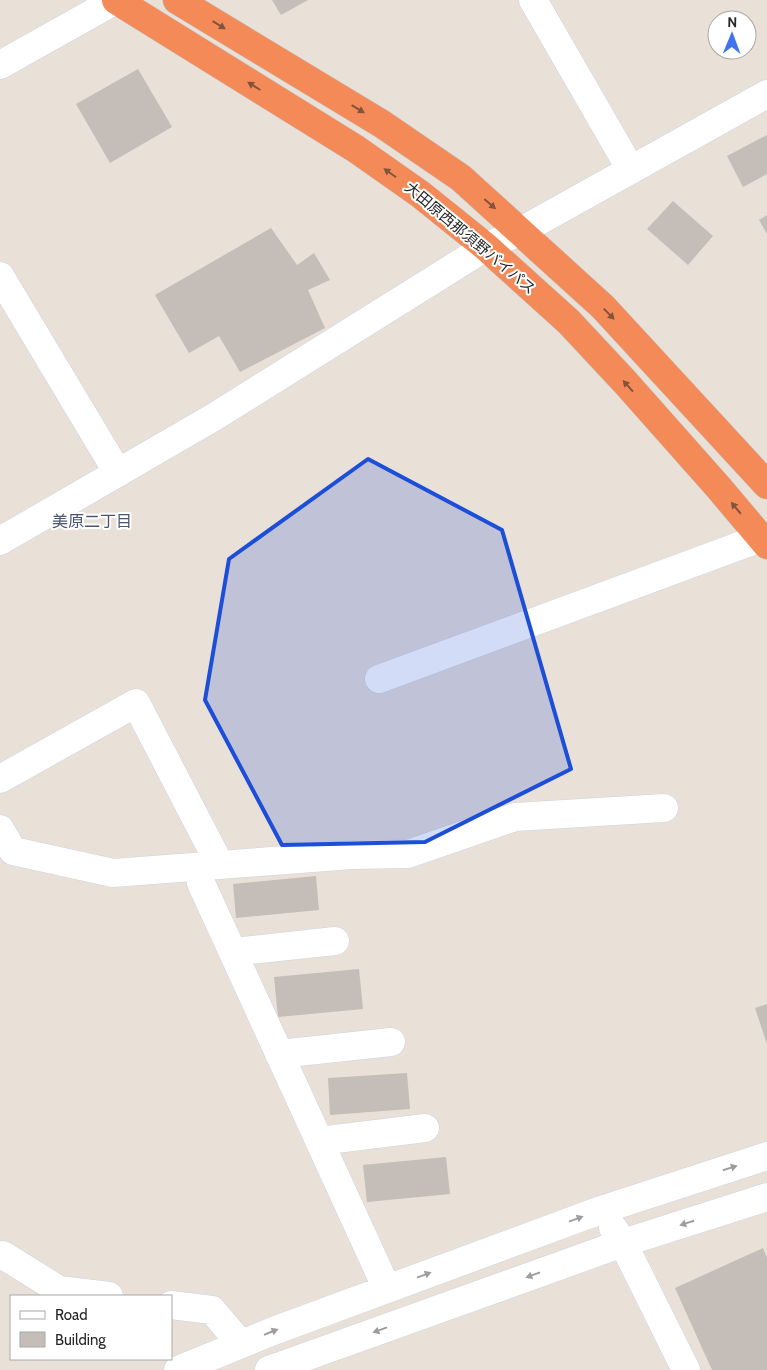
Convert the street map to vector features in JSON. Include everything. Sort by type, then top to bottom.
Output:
[{"type":"highway","name":"大田原西那須野バイパス","points":[[116,0],[356,149],[420,194],[486,247],[568,322],[675,438],[764,542]]},
{"type":"highway","points":[[177,0],[382,124],[460,178],[521,231],[603,307],[767,485]]},
{"type":"street","points":[[0,65],[116,0]]},
{"type":"street","points":[[533,0],[631,170]]},
{"type":"street","points":[[0,541],[214,417],[486,247],[521,231],[767,94]]},
{"type":"street","points":[[0,276],[118,472]]},
{"type":"street","points":[[380,679],[764,542]]},
{"type":"street","points":[[0,779],[136,703],[211,874],[233,952],[387,1289]]},
{"type":"street","points":[[0,829],[13,851],[113,873],[211,874],[352,855],[408,854],[515,817],[664,808]]},
{"type":"street","points":[[233,952],[335,941]]},
{"type":"street","points":[[279,1054],[391,1042]]},
{"type":"street","points":[[319,1141],[425,1128]]},
{"type":"street","points":[[178,1370],[241,1344],[601,1210],[767,1156]]},
{"type":"street","points":[[269,1370],[623,1243],[767,1197]]},
{"type":"street","points":[[601,1210],[623,1243],[686,1370]]},
{"type":"street","points":[[3,1255],[59,1290],[101,1295]]},
{"type":"street","points":[[172,1304],[212,1310],[241,1344]]},
{"type":"highlighted area","points":[[368,459],[502,530],[571,769],[425,842],[282,845],[205,700],[229,559]]},
{"type":"building","points":[[272,0],[308,0],[281,15]]},
{"type":"building","points":[[138,69],[172,127],[110,163],[76,104]]},
{"type":"building","points":[[767,135],[767,174],[743,187],[727,156]]},
{"type":"building","points":[[673,201],[713,236],[688,265],[647,229]]},
{"type":"building","points":[[767,215],[767,234],[759,220]]},
{"type":"building","points":[[271,228],[297,265],[314,253],[330,280],[308,290],[325,328],[240,372],[219,336],[189,353],[155,295]]},
{"type":"building","points":[[316,876],[319,910],[236,918],[233,884]]},
{"type":"building","points":[[359,969],[363,1009],[278,1017],[274,977]]},
{"type":"building","points":[[767,1004],[767,1044],[755,1008]]},
{"type":"building","points":[[407,1073],[410,1109],[330,1115],[328,1078]]},
{"type":"building","points":[[446,1157],[450,1194],[367,1202],[363,1165]]},
{"type":"building","points":[[763,1248],[767,1258],[767,1370],[712,1370],[675,1288]]},
{"type":"district","name":"美原二丁目","points":[[92,521]]}]
